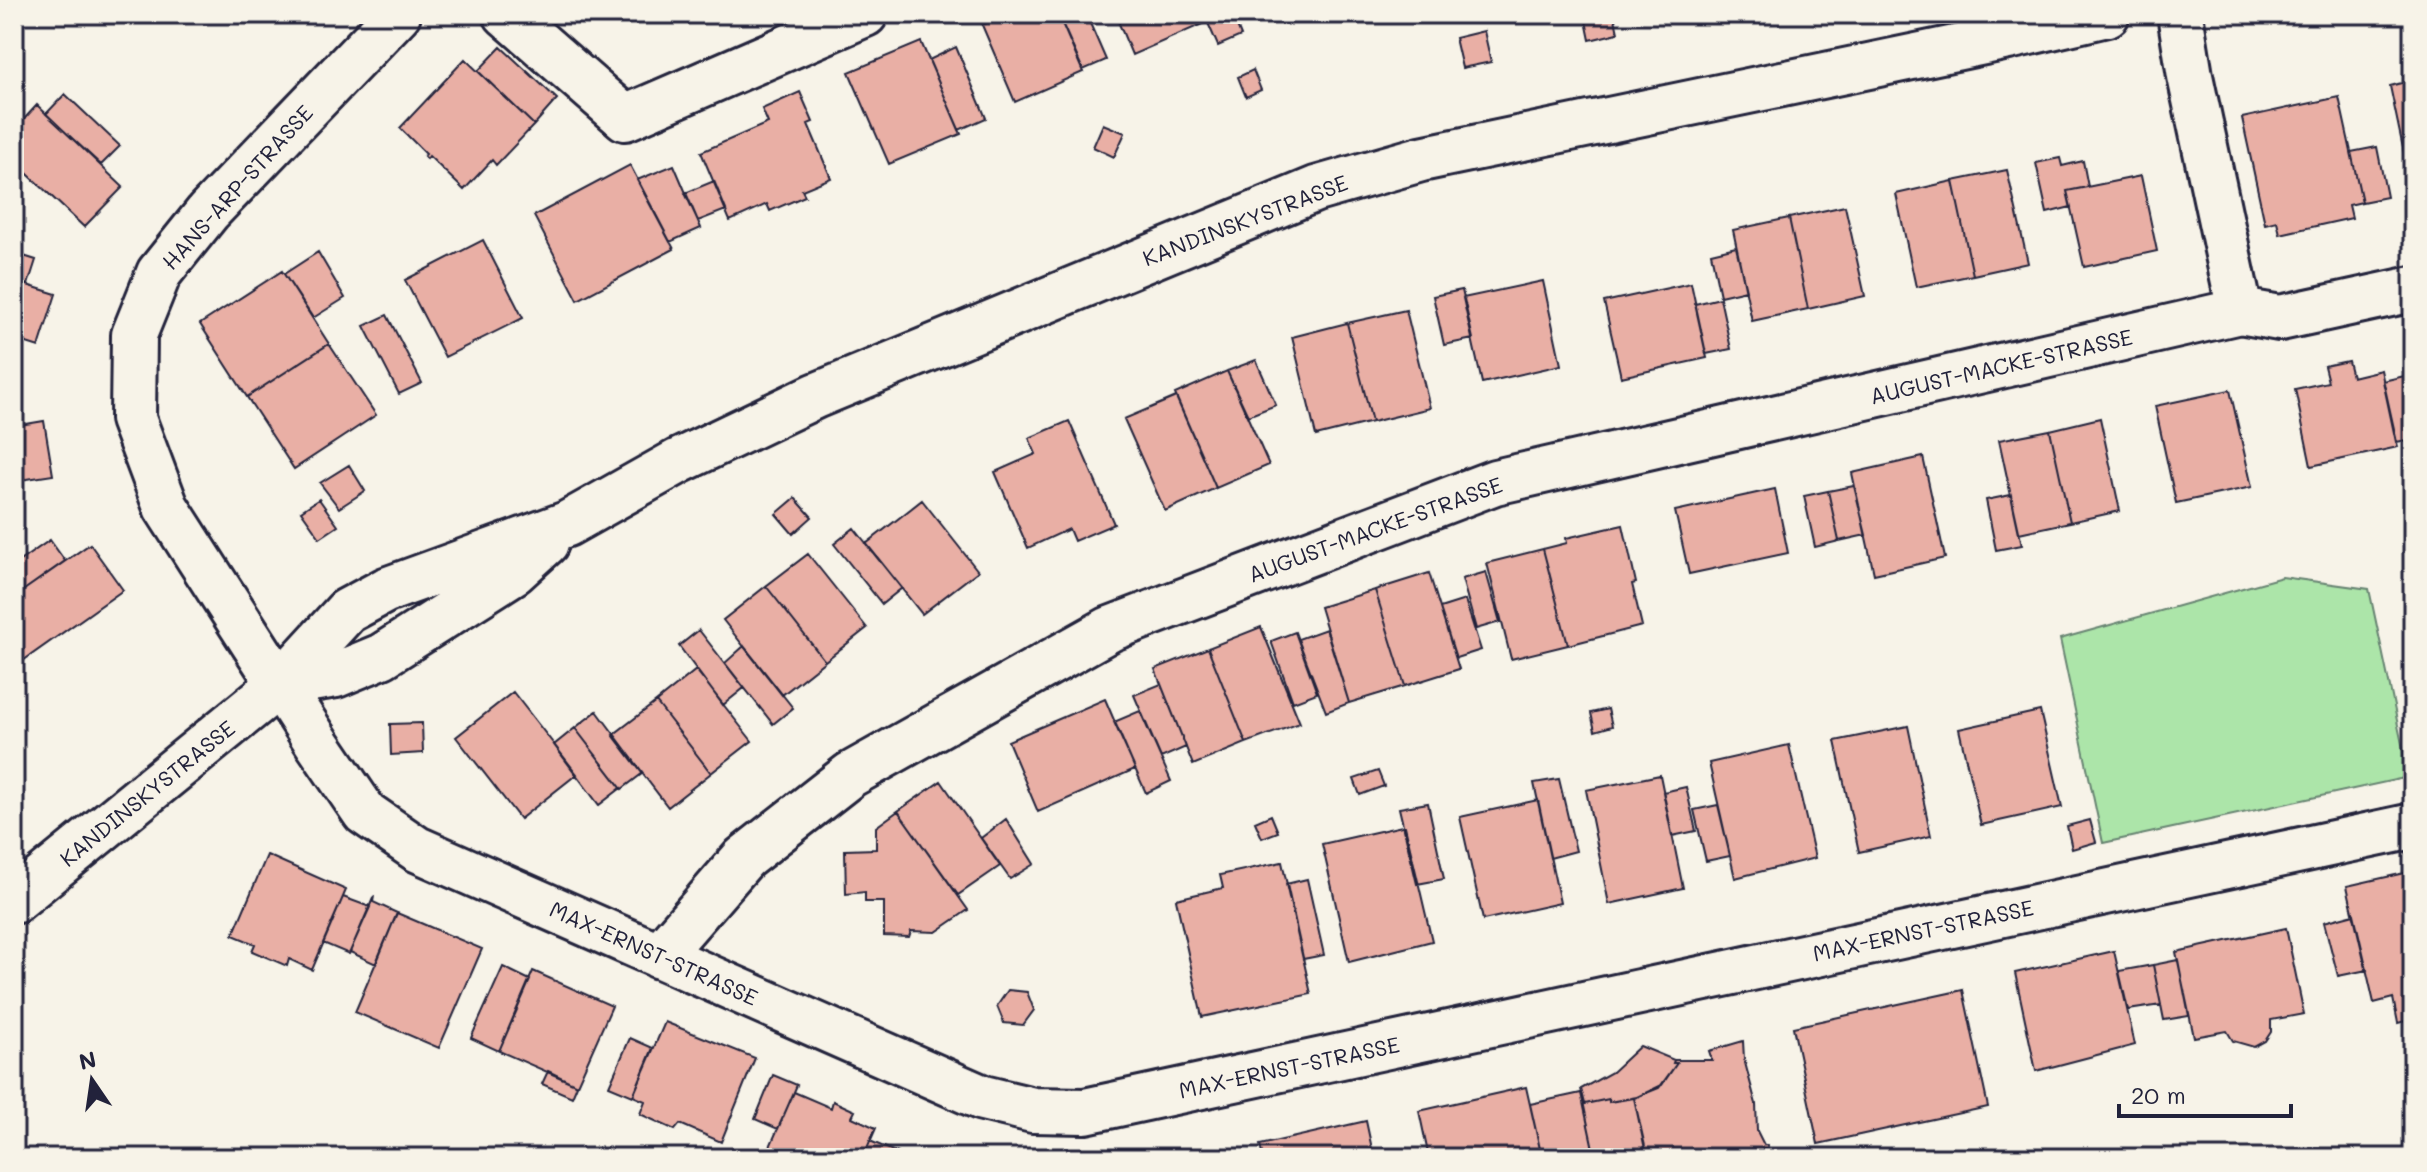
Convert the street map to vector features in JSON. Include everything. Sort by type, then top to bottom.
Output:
[{"type":"street","name":"HANS-ARP-STRASSE","points":[[280,684],[166,507],[133,419],[134,335],[159,273],[198,224],[398,14]]},
{"type":"street","points":[[506,14],[625,118],[865,14]]},
{"type":"street","name":"KANDINSKYSTRASSE","points":[[14,901],[280,684],[336,675],[382,656],[514,572],[567,524],[679,461],[815,396],[1316,189],[1421,159],[2006,25],[2107,14]]},
{"type":"street","points":[[2180,14],[2190,76],[2240,311]]},
{"type":"street","name":"AUGUST-MACKE-STRASSE","points":[[659,956],[744,858],[850,775],[1110,629],[1495,482],[2240,311],[2280,318],[2413,289]]},
{"type":"street","name":"MAX-ERNST-STRASSE","points":[[280,684],[365,813],[417,849],[983,1098],[1033,1110],[1085,1111],[2413,826]]},
{"type":"green space","points":[[2282,577],[2369,589],[2409,777],[2103,843],[2060,639]]},
{"type":"building","points":[[1008,14],[1058,14],[1083,72],[1015,102],[982,25]]},
{"type":"building","points":[[1058,14],[1086,14],[1106,60],[1083,70]]},
{"type":"building","points":[[1115,14],[1204,14],[1207,22],[1132,55]]},
{"type":"building","points":[[1204,14],[1232,14],[1241,36],[1218,46]]},
{"type":"building","points":[[1232,14],[1260,14],[1262,18],[1238,28]]},
{"type":"building","points":[[1614,14],[1618,33],[1590,40],[1585,16]]},
{"type":"building","points":[[1484,31],[1491,62],[1462,68],[1455,38]]},
{"type":"building","points":[[921,42],[961,134],[889,164],[849,72]]},
{"type":"building","points":[[501,47],[557,99],[534,125],[478,71]]},
{"type":"building","points":[[956,47],[986,118],[959,130],[929,60]]},
{"type":"building","points":[[465,59],[534,125],[496,165],[492,160],[464,190],[429,156],[427,159],[426,154],[400,128]]},
{"type":"building","points":[[1253,70],[1261,90],[1246,97],[1238,77]]},
{"type":"building","points":[[2413,80],[2413,171],[2408,172],[2390,86]]},
{"type":"building","points":[[800,92],[813,122],[808,124],[831,178],[802,190],[805,196],[770,211],[767,204],[730,221],[701,152],[768,123],[762,109]]},
{"type":"building","points":[[65,94],[120,146],[101,165],[46,114]]},
{"type":"building","points":[[2339,97],[2362,202],[2349,205],[2352,218],[2280,234],[2277,221],[2265,224],[2242,118]]},
{"type":"building","points":[[37,105],[123,187],[84,227],[14,161],[14,130]]},
{"type":"building","points":[[1103,124],[1125,133],[1114,157],[1093,147]]},
{"type":"building","points":[[2377,147],[2387,197],[2362,202],[2351,152]]},
{"type":"building","points":[[2060,158],[2062,166],[2083,161],[2088,187],[2067,191],[2071,207],[2047,213],[2036,163]]},
{"type":"building","points":[[630,165],[674,249],[578,300],[534,216]]},
{"type":"building","points":[[674,165],[701,228],[670,242],[637,180]]},
{"type":"building","points":[[2007,170],[2028,263],[1973,275],[1953,181]]},
{"type":"building","points":[[2141,176],[2157,251],[2084,267],[2067,191]]},
{"type":"building","points":[[714,181],[726,210],[698,221],[685,193]]},
{"type":"building","points":[[1953,181],[1973,275],[1916,287],[1896,194]]},
{"type":"building","points":[[1845,206],[1865,296],[1808,309],[1789,218]]},
{"type":"building","points":[[1789,218],[1808,309],[1752,321],[1733,230]]},
{"type":"building","points":[[483,240],[523,318],[445,357],[405,280]]},
{"type":"building","points":[[1736,247],[1746,290],[1720,296],[1711,253]]},
{"type":"building","points":[[318,252],[345,298],[313,318],[284,274]]},
{"type":"building","points":[[14,253],[36,260],[28,285],[14,281]]},
{"type":"building","points":[[282,271],[329,344],[247,397],[200,324]]},
{"type":"building","points":[[14,281],[56,294],[39,347],[14,339]]},
{"type":"building","points":[[1543,281],[1561,365],[1482,383],[1463,298]]},
{"type":"building","points":[[1691,283],[1707,358],[1621,377],[1604,302]]},
{"type":"building","points":[[1462,290],[1473,339],[1444,345],[1433,296]]},
{"type":"building","points":[[1720,298],[1731,349],[1706,354],[1695,304]]},
{"type":"building","points":[[1406,310],[1430,408],[1372,422],[1347,323]]},
{"type":"building","points":[[387,315],[422,383],[399,394],[364,326]]},
{"type":"building","points":[[1347,323],[1372,422],[1316,436],[1292,337]]},
{"type":"building","points":[[329,344],[376,415],[294,469],[247,397]]},
{"type":"building","points":[[1256,360],[1276,405],[1248,416],[1227,371]]},
{"type":"building","points":[[2348,361],[2352,377],[2381,370],[2398,447],[2311,466],[2295,389],[2328,382],[2324,366]]},
{"type":"building","points":[[1227,371],[1269,465],[1216,488],[1175,394]]},
{"type":"building","points":[[2413,374],[2413,439],[2396,442],[2383,381]]},
{"type":"building","points":[[2230,390],[2252,487],[2176,503],[2155,406]]},
{"type":"building","points":[[1176,397],[1216,488],[1165,511],[1124,419]]},
{"type":"building","points":[[2100,418],[2120,511],[2070,522],[2050,430]]},
{"type":"building","points":[[44,421],[53,475],[14,481],[14,426]]},
{"type":"building","points":[[1069,421],[1114,524],[1074,541],[1069,529],[1028,548],[995,472],[1036,454],[1029,438]]},
{"type":"building","points":[[2050,430],[2070,522],[2019,533],[1999,440]]},
{"type":"building","points":[[1923,457],[1945,558],[1874,574],[1852,473]]},
{"type":"building","points":[[349,465],[365,491],[339,508],[320,483]]},
{"type":"building","points":[[1854,486],[1866,535],[1839,541],[1828,491]]},
{"type":"building","points":[[1775,489],[1788,553],[1689,574],[1675,511]]},
{"type":"building","points":[[1828,491],[1839,541],[1815,547],[1804,496]]},
{"type":"building","points":[[2011,495],[2022,545],[1996,550],[1986,500]]},
{"type":"building","points":[[795,498],[812,517],[793,534],[776,514]]},
{"type":"building","points":[[319,499],[338,526],[320,538],[301,511]]},
{"type":"building","points":[[922,500],[978,571],[922,614],[866,544]]},
{"type":"building","points":[[1623,525],[1642,626],[1568,645],[1543,549],[1567,543],[1566,538]]},
{"type":"building","points":[[854,528],[902,588],[882,604],[834,544]]},
{"type":"building","points":[[50,540],[65,561],[14,597],[14,565]]},
{"type":"building","points":[[90,544],[123,590],[24,660],[14,646],[14,597]]},
{"type":"building","points":[[1543,549],[1568,645],[1511,659],[1487,563]]},
{"type":"building","points":[[808,554],[867,628],[825,661],[766,586]]},
{"type":"building","points":[[1486,572],[1500,622],[1476,629],[1462,579]]},
{"type":"building","points":[[1429,573],[1459,669],[1405,686],[1375,590]]},
{"type":"building","points":[[766,586],[825,661],[782,695],[723,620]]},
{"type":"building","points":[[1375,590],[1405,686],[1349,703],[1320,607]]},
{"type":"building","points":[[1465,600],[1481,650],[1456,658],[1440,608]]},
{"type":"building","points":[[1261,627],[1300,723],[1246,743],[1208,648]]},
{"type":"building","points":[[1326,629],[1349,703],[1326,712],[1298,639]]},
{"type":"building","points":[[699,630],[744,688],[723,705],[679,646]]},
{"type":"building","points":[[1295,632],[1317,693],[1293,702],[1271,641]]},
{"type":"building","points":[[744,646],[793,708],[773,724],[725,663]]},
{"type":"building","points":[[1208,648],[1246,743],[1193,765],[1155,669]]},
{"type":"building","points":[[696,670],[752,741],[711,773],[656,702]]},
{"type":"building","points":[[1161,684],[1186,747],[1161,758],[1134,695]]},
{"type":"building","points":[[513,692],[577,774],[520,819],[456,737]]},
{"type":"building","points":[[1105,699],[1135,769],[1038,812],[1008,741]]},
{"type":"building","points":[[656,702],[711,773],[668,807],[613,735]]},
{"type":"building","points":[[1608,709],[1612,726],[1595,731],[1591,713]]},
{"type":"building","points":[[597,711],[643,773],[622,789],[575,728]]},
{"type":"building","points":[[1140,711],[1171,781],[1146,793],[1114,722]]},
{"type":"building","points":[[2040,711],[2062,807],[1981,825],[1959,729]]},
{"type":"building","points":[[422,723],[423,753],[391,755],[390,724]]},
{"type":"building","points":[[1908,726],[1931,836],[1859,852],[1835,741]]},
{"type":"building","points":[[575,728],[621,788],[599,805],[554,745]]},
{"type":"building","points":[[1789,745],[1815,858],[1735,878],[1709,763]]},
{"type":"building","points":[[1378,771],[1384,786],[1360,795],[1354,779]]},
{"type":"building","points":[[1660,775],[1683,888],[1609,904],[1586,790]]},
{"type":"building","points":[[1559,779],[1576,851],[1550,858],[1534,783]]},
{"type":"building","points":[[941,781],[1000,866],[958,895],[898,811]]},
{"type":"building","points":[[1686,787],[1696,831],[1672,836],[1663,792]]},
{"type":"building","points":[[1538,800],[1560,903],[1483,920],[1460,817]]},
{"type":"building","points":[[1428,803],[1444,879],[1417,884],[1399,808]]},
{"type":"building","points":[[1718,805],[1730,856],[1706,861],[1694,810]]},
{"type":"building","points":[[898,811],[968,910],[936,932],[911,931],[909,937],[884,936],[884,902],[865,902],[865,892],[846,894],[845,850],[876,849],[876,827]]},
{"type":"building","points":[[1271,815],[1278,832],[1262,838],[1255,822]]},
{"type":"building","points":[[1006,819],[1034,864],[1010,879],[981,838]]},
{"type":"building","points":[[2090,820],[2096,842],[2072,849],[2067,826]]},
{"type":"building","points":[[1405,826],[1432,941],[1349,962],[1322,844]]},
{"type":"building","points":[[267,855],[346,890],[312,970],[289,959],[287,966],[252,951],[255,944],[233,935]]},
{"type":"building","points":[[1282,862],[1311,994],[1202,1017],[1176,899],[1223,888],[1220,875]]},
{"type":"building","points":[[2413,871],[2413,1019],[2398,1023],[2393,998],[2374,1003],[2347,886]]},
{"type":"building","points":[[1307,879],[1324,955],[1303,959],[1286,884]]},
{"type":"building","points":[[374,896],[373,902],[397,913],[376,964],[350,952]]},
{"type":"building","points":[[343,897],[370,907],[349,954],[323,943]]},
{"type":"building","points":[[397,913],[482,949],[439,1048],[355,1012]]},
{"type":"building","points":[[2354,914],[2367,970],[2338,976],[2324,922]]},
{"type":"building","points":[[2286,928],[2304,1014],[2271,1020],[2271,1032],[2265,1041],[2254,1047],[2233,1041],[2227,1031],[2194,1037],[2176,952]]},
{"type":"building","points":[[2114,951],[2135,1045],[2036,1071],[2015,973]]},
{"type":"building","points":[[2178,960],[2189,1016],[2164,1020],[2153,965]]},
{"type":"building","points":[[2153,965],[2161,1005],[2128,1010],[2119,971]]},
{"type":"building","points":[[503,967],[530,980],[499,1051],[471,1038]]},
{"type":"building","points":[[533,971],[612,1006],[577,1085],[499,1051]]},
{"type":"building","points":[[1008,990],[1027,992],[1034,1010],[1023,1025],[1004,1023],[997,1006]]},
{"type":"building","points":[[1963,990],[1988,1107],[1818,1144],[1793,1027]]},
{"type":"building","points":[[665,1022],[755,1058],[721,1142],[680,1124],[675,1130],[640,1114],[645,1101],[633,1096]]},
{"type":"building","points":[[630,1038],[653,1048],[633,1096],[609,1086]]},
{"type":"building","points":[[1743,1041],[1744,1059],[1756,1104],[1757,1131],[1768,1147],[1745,1158],[1659,1158],[1647,1155],[1634,1098],[1659,1088],[1677,1063],[1673,1063],[1674,1060],[1712,1060],[1709,1051]]},
{"type":"building","points":[[1640,1046],[1677,1063],[1662,1085],[1637,1097],[1585,1104],[1581,1089],[1612,1072]]},
{"type":"building","points":[[548,1071],[577,1085],[572,1097],[542,1084]]},
{"type":"building","points":[[773,1075],[797,1085],[778,1129],[755,1119]]},
{"type":"building","points":[[1526,1087],[1542,1158],[1429,1158],[1419,1111]]},
{"type":"building","points":[[794,1092],[831,1108],[833,1101],[855,1111],[852,1117],[876,1128],[863,1158],[765,1158]]},
{"type":"building","points":[[1581,1093],[1595,1158],[1542,1158],[1530,1104]]},
{"type":"building","points":[[1583,1096],[1585,1104],[1634,1098],[1645,1149],[1595,1158]]},
{"type":"building","points":[[1366,1121],[1374,1158],[1263,1158],[1260,1145]]},
{"type":"building","points":[[870,1141],[898,1153],[896,1158],[863,1158]]}]
